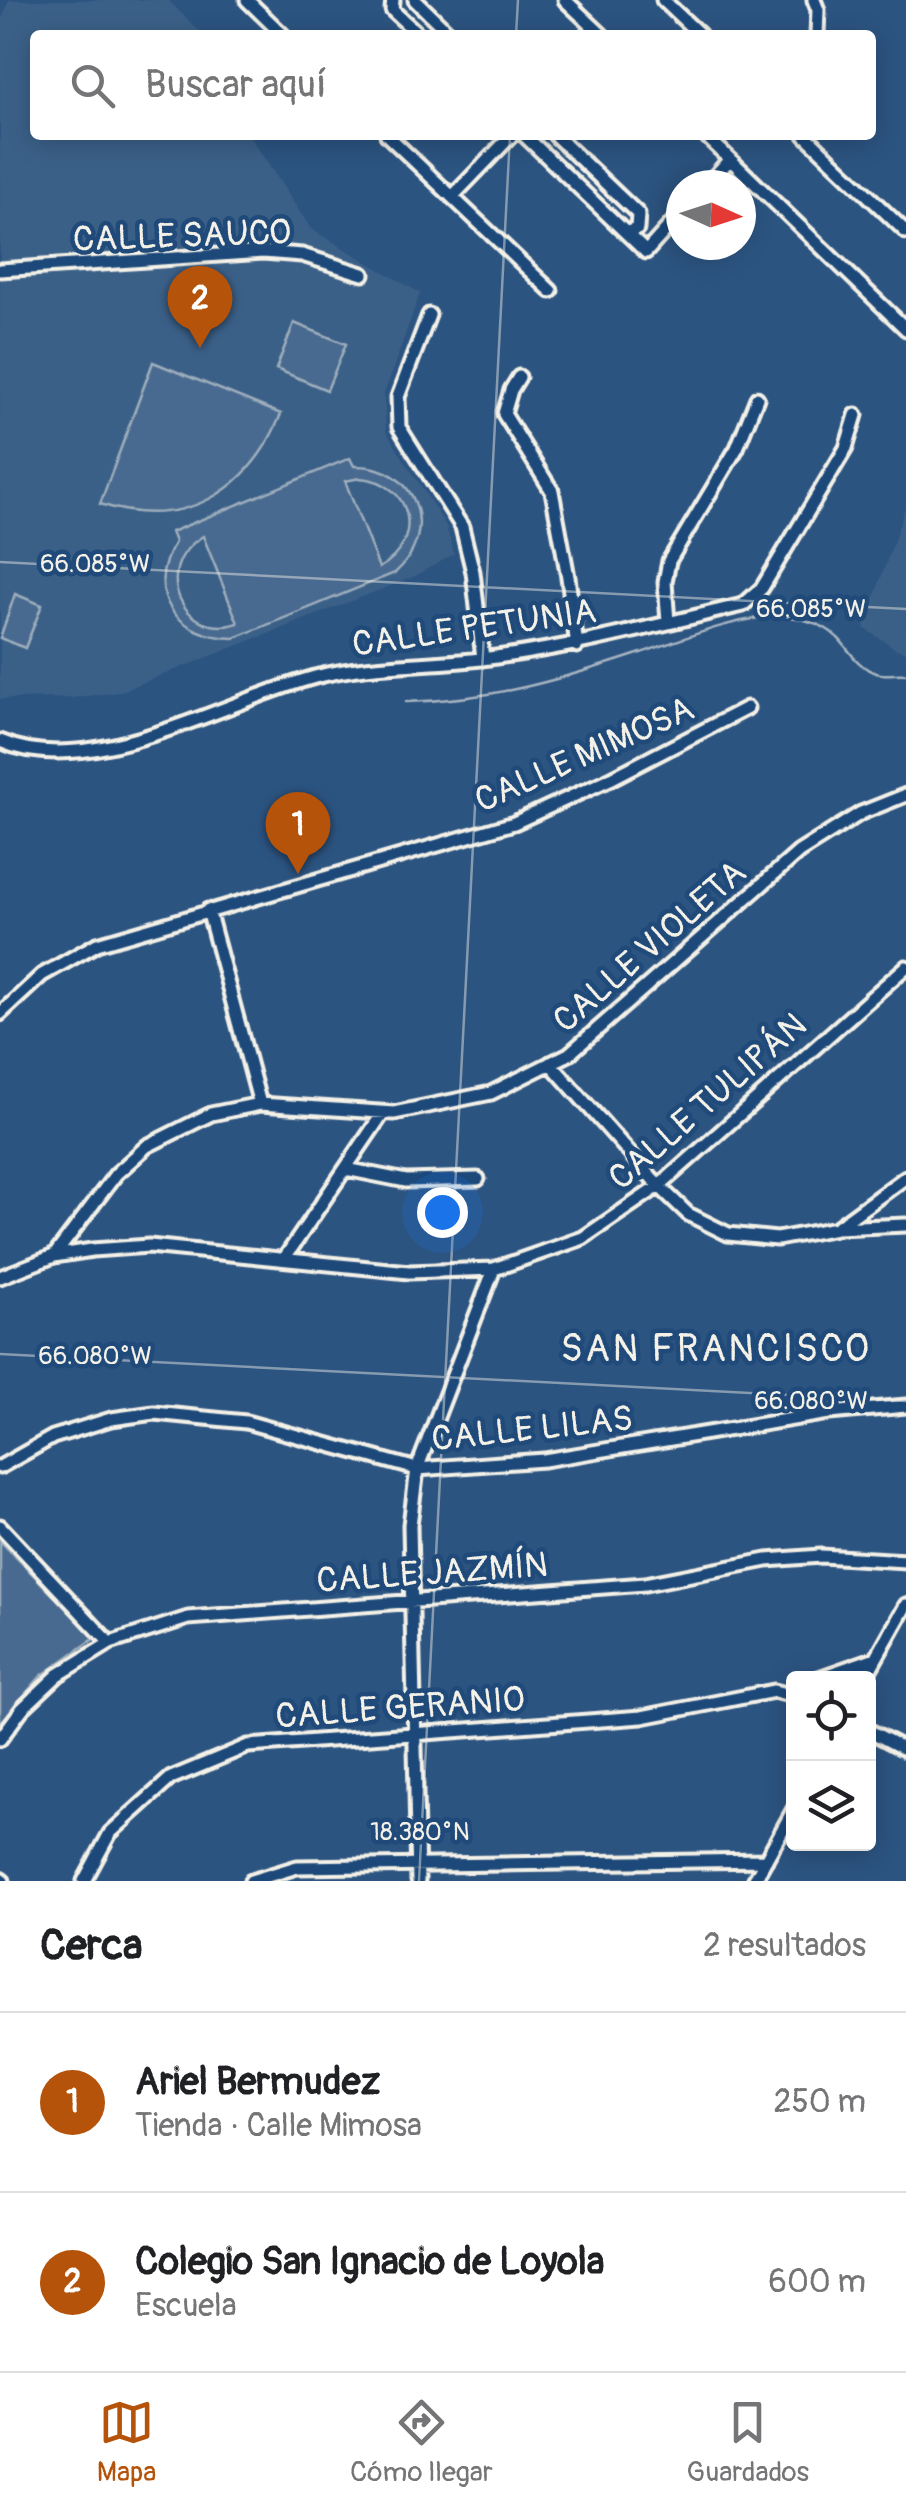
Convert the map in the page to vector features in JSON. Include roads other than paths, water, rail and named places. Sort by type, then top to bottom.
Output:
[{"type":"street","points":[[247,0],[278,30]]},
{"type":"street","points":[[393,0],[392,10],[413,30]]},
{"type":"street","points":[[414,0],[446,30]]},
{"type":"street","points":[[565,0],[597,30]]},
{"type":"street","points":[[663,0],[695,30]]},
{"type":"street","points":[[814,0],[817,30]]},
{"type":"street","points":[[392,140],[550,291]]},
{"type":"street","points":[[452,197],[507,140]]},
{"type":"street","points":[[529,140],[646,252],[666,230]]},
{"type":"street","points":[[560,140],[638,214],[636,229],[627,232]]},
{"type":"street","points":[[711,140],[906,329]]},
{"type":"street","points":[[809,140],[906,232]]},
{"type":"street","points":[[720,170],[730,159]]},
{"type":"street","name":"CALLE SAUCO","points":[[0,270],[263,252],[302,256],[363,274]]},
{"type":"street","points":[[429,316],[398,397],[399,427],[462,527],[473,572],[483,659]]},
{"type":"street","points":[[519,378],[504,414],[552,491],[576,646]]},
{"type":"street","points":[[668,622],[665,582],[669,561],[737,448],[758,398]]},
{"type":"street","name":"CALLE PETUNIA","points":[[0,741],[18,749],[69,751],[130,742],[316,677],[396,664],[483,659],[576,646],[743,605],[762,588],[846,448],[856,415]]},
{"type":"street","name":"CALLE MIMOSA","points":[[0,1014],[42,975],[97,944],[514,823],[610,779],[747,708]]},
{"type":"street","name":"CALLE VIOLETA","points":[[0,1277],[54,1256],[116,1174],[146,1146],[211,1114],[260,1104],[382,1113],[491,1092],[568,1054],[799,852],[861,812],[906,795]]},
{"type":"street","points":[[208,910],[260,1104]]},
{"type":"street","name":"CALLE TULIPÁN","points":[[54,1256],[149,1246],[410,1272],[494,1269],[583,1238],[658,1186],[906,967]]},
{"type":"street","points":[[550,1063],[658,1186],[688,1214],[728,1234],[777,1238],[836,1228],[906,1225]]},
{"type":"street","points":[[284,1258],[382,1113]]},
{"type":"street","points":[[346,1170],[406,1182],[478,1179]]},
{"type":"street","points":[[836,1228],[906,1177]]},
{"type":"street","points":[[80,1224],[92,1250]]},
{"type":"street","points":[[418,1881],[410,1525],[417,1469],[494,1269]]},
{"type":"street","name":"CALLE LILAS","points":[[0,1467],[54,1437],[111,1419],[154,1413],[246,1422],[417,1469],[544,1460],[828,1414],[906,1406]]},
{"type":"street","points":[[0,1526],[110,1643]]},
{"type":"street","name":"CALLE JAZMÍN","points":[[0,1739],[22,1709],[58,1675],[110,1643],[188,1618],[645,1584],[766,1560],[821,1556],[906,1561]]},
{"type":"street","points":[[870,1671],[906,1604]]},
{"type":"street","points":[[839,1671],[877,1658]]},
{"type":"street","name":"CALLE GERANIO","points":[[84,1881],[110,1834],[171,1778],[248,1746],[642,1717],[786,1688]]},
{"type":"street","name":"CALLE GERANIO","points":[[774,1691],[786,1694]]},
{"type":"street","points":[[876,1734],[906,1750]]},
{"type":"street","points":[[754,1881],[786,1824]]},
{"type":"street","points":[[251,1881],[297,1867],[766,1860]]},
{"type":"waterway","points":[[406,702],[522,688],[717,628],[776,616],[823,627],[869,670],[906,674]]},
{"type":"place","name":"Colegio San Ignacio de Loyola","points":[[200,348]]},
{"type":"place","name":"Ariel Bermudez","points":[[298,874]]},
{"type":"district","name":"SAN FRANCISCO","points":[[716,1348]]}]
